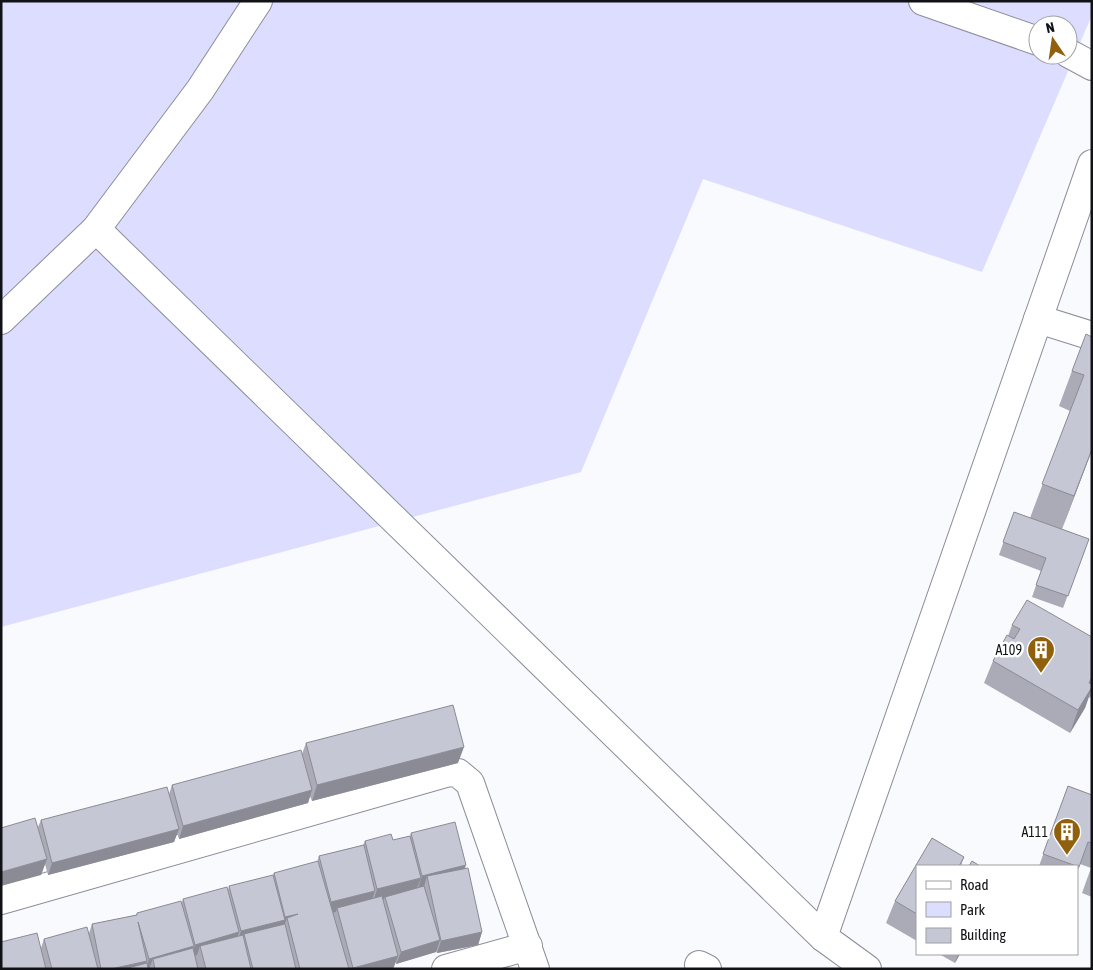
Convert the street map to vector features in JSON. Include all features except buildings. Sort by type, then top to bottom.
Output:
[{"type":"street","points":[[1,320],[96,229],[200,90],[258,1]]},
{"type":"street","points":[[923,1],[1028,38]]},
{"type":"street","points":[[1078,58],[1092,66]]},
{"type":"street","points":[[823,937],[1092,164]]},
{"type":"street","points":[[96,229],[823,937],[867,969]]},
{"type":"street","points":[[1038,319],[1092,336]]},
{"type":"street","points":[[1,900],[449,772],[458,773],[470,783],[532,958],[446,969]]},
{"type":"green space","points":[[1,1],[1092,1],[1092,15],[1078,48],[1078,15],[1028,15],[1028,65],[1071,65],[982,272],[703,179],[581,472],[1,627]]},
{"type":"place","name":"A109","points":[[1041,674]]},
{"type":"place","name":"A111","points":[[1067,856]]}]
